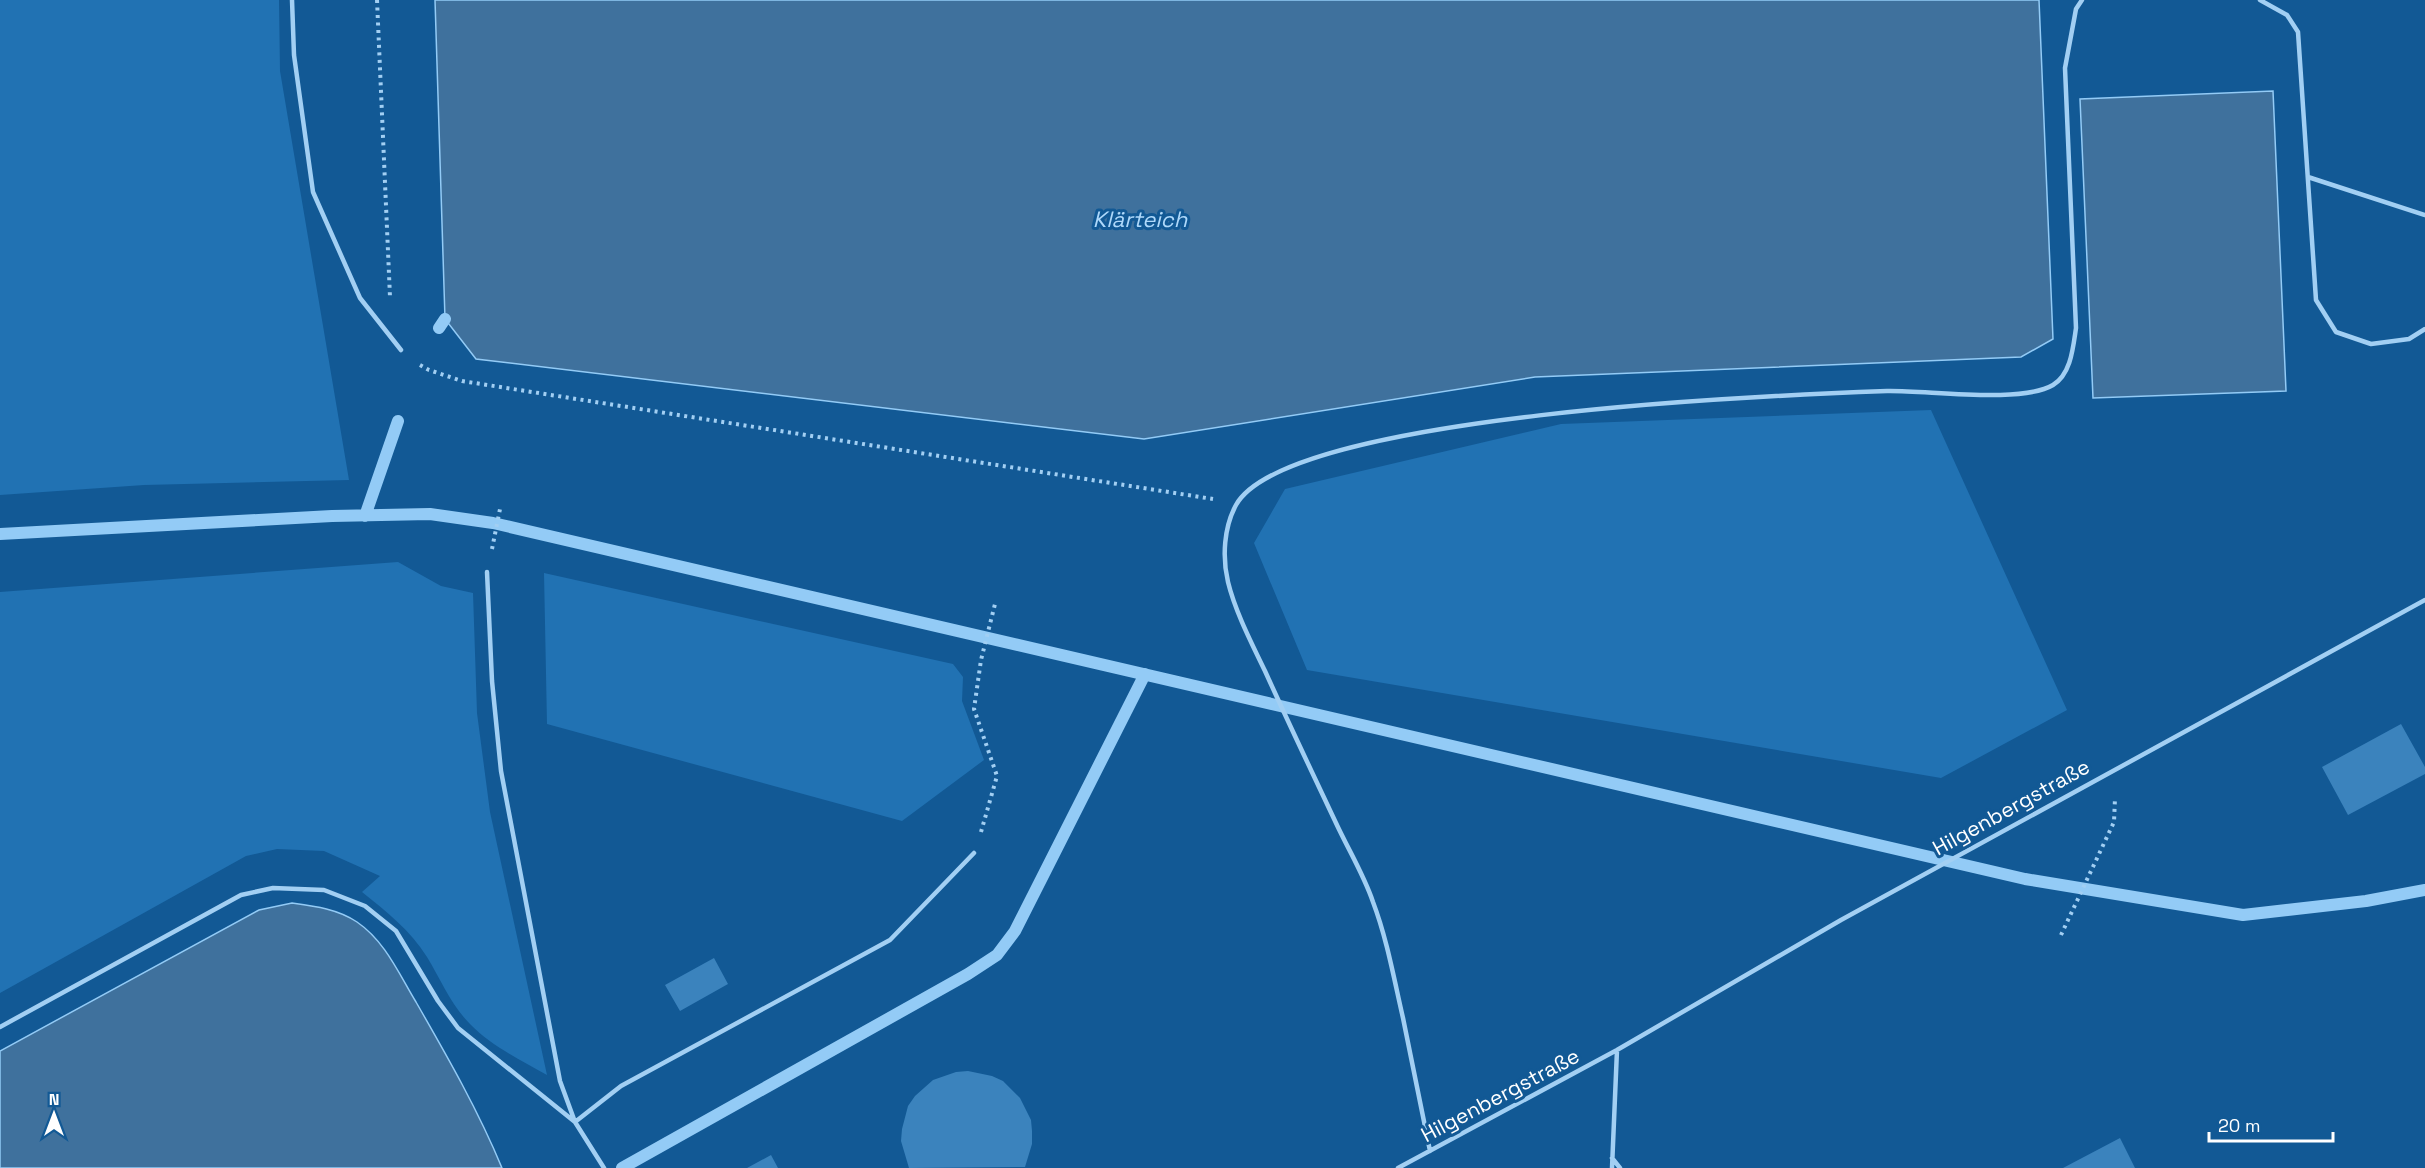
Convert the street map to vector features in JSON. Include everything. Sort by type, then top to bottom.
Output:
[{"type":"lane","points":[[292,0],[294,55],[313,192],[360,298],[401,350]]},
{"type":"lane","points":[[1430,1151],[1392,968],[1373,901],[1252,644],[1228,583],[1226,532],[1237,503],[1248,491],[1282,469],[1322,455],[1389,438],[1459,426],[1610,407],[1890,391],[2005,394],[2038,392],[2057,383],[2072,358],[2076,328],[2065,68],[2076,9],[2082,0]]},
{"type":"lane","points":[[2260,0],[2287,15],[2298,32],[2316,300],[2336,332],[2371,344],[2409,339],[2425,329]]},
{"type":"lane","points":[[2308,177],[2425,215]]},
{"type":"lane","points":[[487,572],[492,681],[501,771],[560,1081],[575,1122],[604,1168]]},
{"type":"lane","name":"Hilgenbergstraße","points":[[1398,1168],[1617,1050],[1841,920],[2097,778],[2425,600]]},
{"type":"lane","points":[[575,1122],[621,1086],[890,940],[975,854]]},
{"type":"lane","points":[[0,1027],[241,895],[273,888],[324,890],[365,906],[396,931],[438,1002],[458,1028],[575,1122]]},
{"type":"lane","points":[[1612,1168],[1617,1050]]},
{"type":"lane","points":[[1612,1158],[1620,1168]]},
{"type":"path","points":[[376,0],[391,306]]},
{"type":"path","points":[[401,350],[402,354],[429,370],[462,381],[1237,503]]},
{"type":"path","points":[[492,547],[500,509]]},
{"type":"path","points":[[975,854],[997,776],[975,709],[981,660],[995,604]]},
{"type":"path","points":[[2061,936],[2114,822]]},
{"type":"shaded area","points":[[0,0],[279,0],[280,71],[349,480],[144,485],[0,495]]},
{"type":"shaded area","points":[[1931,410],[2067,710],[1941,778],[1307,670],[1254,543],[1285,489],[1561,424]]},
{"type":"shaded area","points":[[398,562],[441,586],[473,593],[477,713],[490,812],[547,1075],[497,1046],[463,1017],[413,938],[362,892],[380,876],[324,851],[277,849],[246,856],[0,993],[0,592]]},
{"type":"shaded area","points":[[544,573],[953,664],[963,677],[962,701],[984,760],[902,821],[547,724]]},
{"type":"water","name":"Klärteich","points":[[435,0],[2039,0],[2053,339],[2021,357],[1535,377],[1144,439],[476,359],[445,319]]},
{"type":"water","points":[[2273,91],[2286,391],[2093,398],[2080,99]]},
{"type":"water","points":[[292,903],[342,914],[357,922],[376,939],[397,969],[462,1084],[502,1168],[0,1168],[0,1051],[259,910]]},
{"type":"building","points":[[2401,724],[2425,767],[2425,774],[2348,815],[2322,767]]},
{"type":"building","points":[[714,958],[728,984],[680,1011],[665,985]]},
{"type":"building","points":[[968,1071],[1003,1081],[1020,1098],[1031,1120],[1032,1131],[1032,1144],[1025,1167],[909,1168],[901,1141],[908,1106],[915,1096],[933,1080],[956,1072]]},
{"type":"building","points":[[2120,1138],[2135,1168],[2063,1168]]},
{"type":"building","points":[[771,1155],[778,1168],[747,1168]]},
{"type":"waterway","points":[[439,328],[445,319]]},
{"type":"waterway","points":[[365,516],[398,421]]},
{"type":"waterway","points":[[0,534],[332,516],[430,514],[493,523],[2025,879],[2243,915],[2366,901],[2425,890]]},
{"type":"waterway","points":[[622,1168],[968,974],[997,955],[1015,931],[1145,674]]}]
